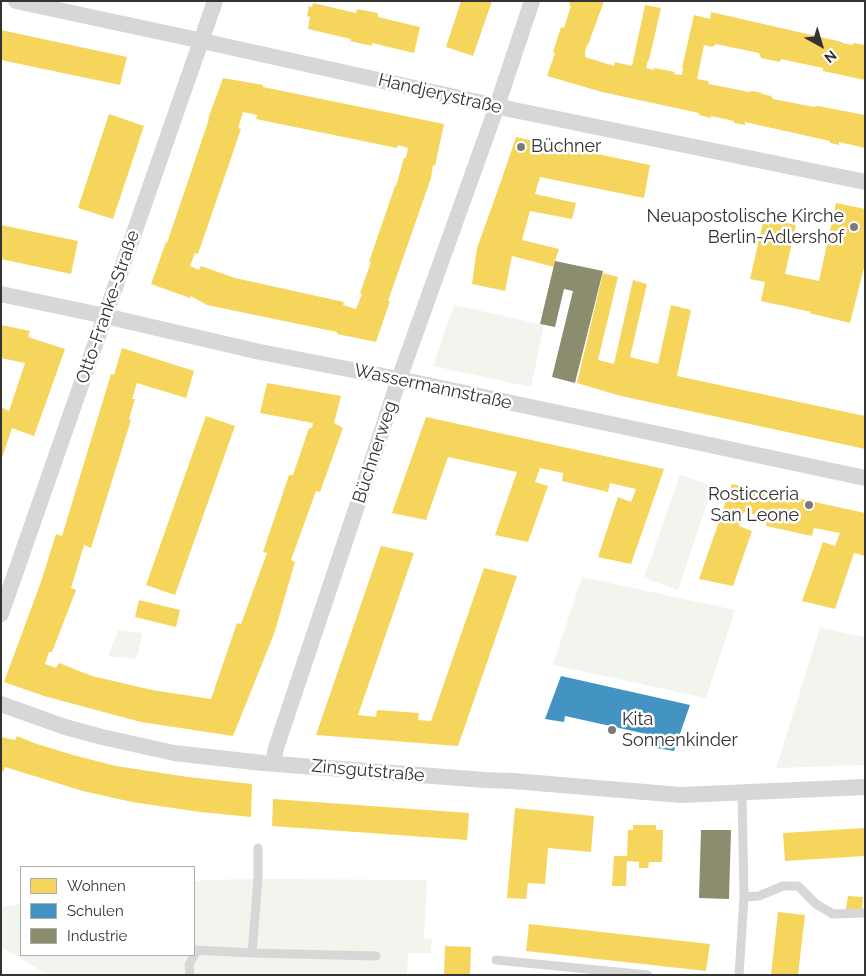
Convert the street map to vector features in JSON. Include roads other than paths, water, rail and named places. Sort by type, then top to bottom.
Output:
[{"type":"street","name":"Handjerystraße","points":[[16,1],[497,106],[865,182]]},
{"type":"street","name":"Otto-Franke-Straße","points":[[1,614],[215,1]]},
{"type":"street","name":"Büchnerweg","points":[[273,763],[276,748],[399,379],[497,106],[532,1]]},
{"type":"street","name":"Wassermannstraße","points":[[1,294],[260,352],[399,379],[865,478]]},
{"type":"street","name":"Zinsgutstraße","points":[[1,704],[102,738],[174,753],[273,763],[681,795],[865,787]]},
{"type":"lane","points":[[739,975],[744,897],[742,793]]},
{"type":"lane","points":[[252,953],[258,879],[258,848]]},
{"type":"lane","points":[[744,897],[759,896],[783,886],[798,886],[816,904],[833,914],[865,913]]},
{"type":"lane","points":[[195,950],[376,956]]},
{"type":"lane","points":[[190,975],[189,965],[193,956]]},
{"type":"lane","points":[[496,960],[648,975]]},
{"type":"place","name":"Büchner","points":[[521,147]]},
{"type":"place","name":"Neuapostolische Kirche Berlin-Adlershof","points":[[854,227]]},
{"type":"place","name":"Rosticceria San Leone","points":[[809,505]]},
{"type":"place","name":"Kita Sonnenkinder","points":[[612,730]]}]
